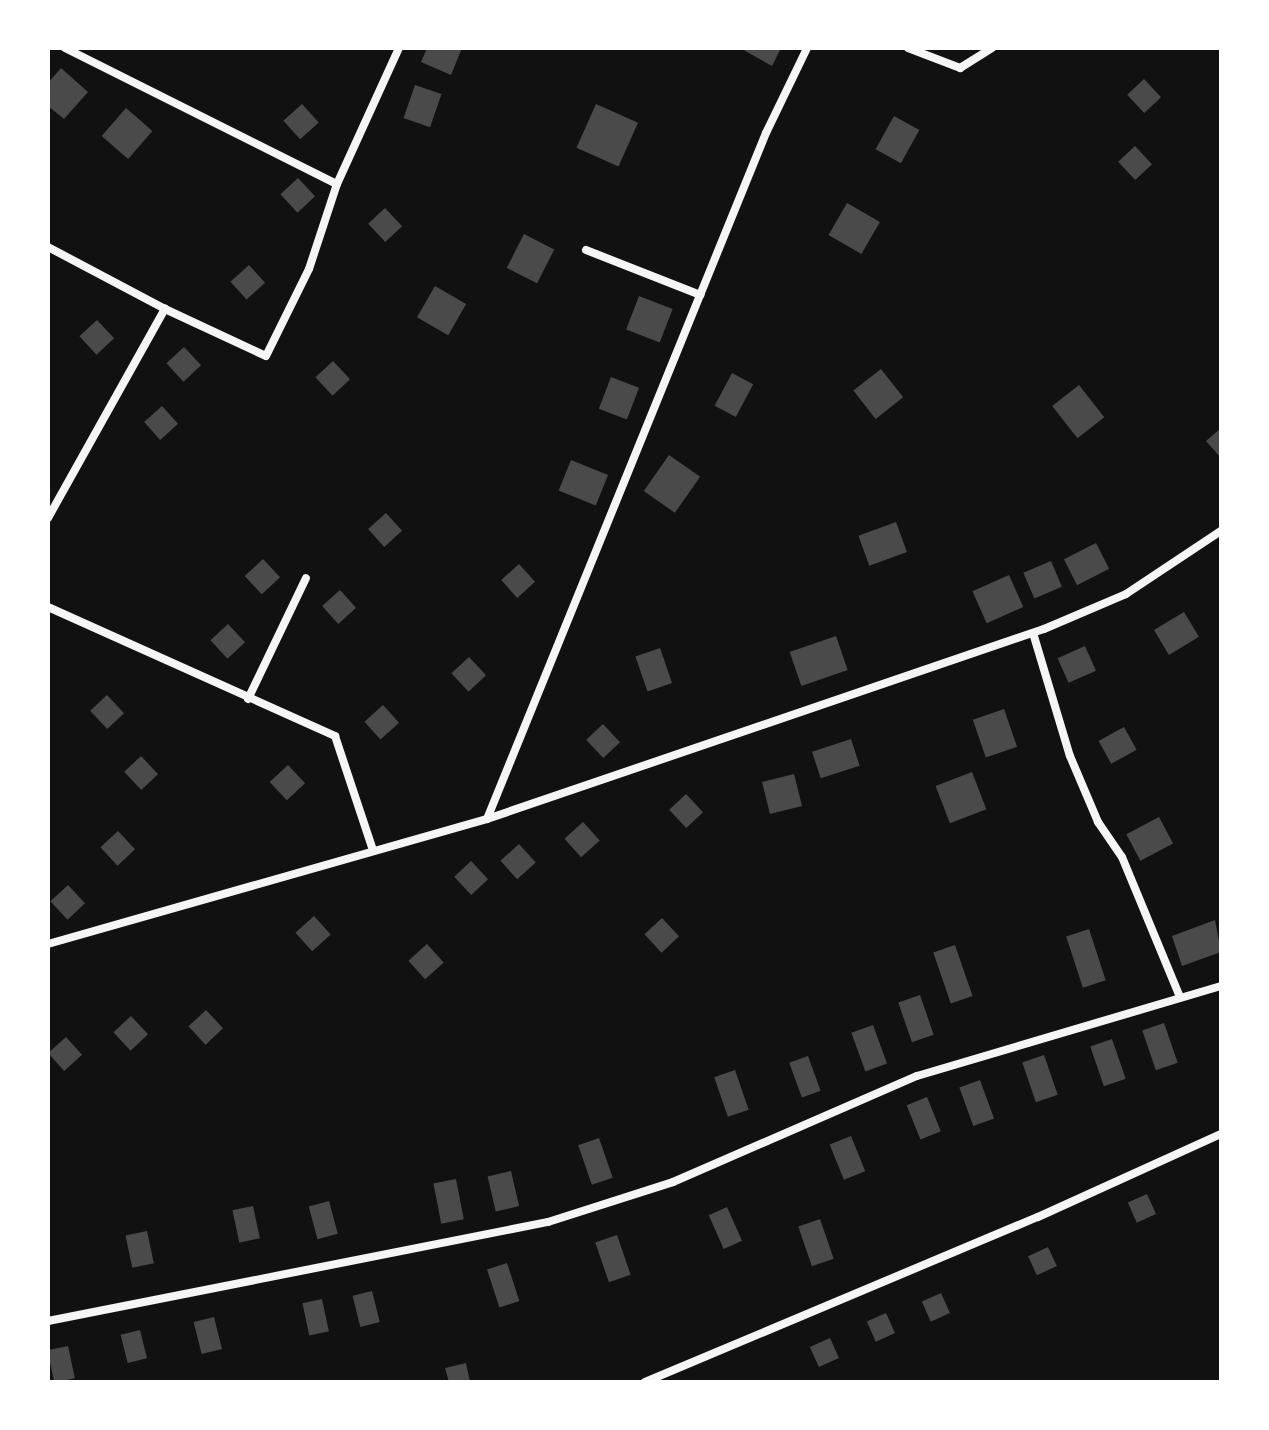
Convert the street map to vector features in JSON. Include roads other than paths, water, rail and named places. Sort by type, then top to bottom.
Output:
[{"type":"street","points":[[65,48],[337,184]]},
{"type":"street","points":[[48,247],[165,309],[266,356],[309,269],[337,184],[399,48]]},
{"type":"street","points":[[487,819],[700,295],[807,48]]},
{"type":"street","points":[[908,48],[960,68],[992,48]]},
{"type":"street","points":[[586,250],[700,295]]},
{"type":"street","points":[[48,518],[165,309]]},
{"type":"street","points":[[48,944],[487,819],[1033,633],[1126,594],[1221,531]]},
{"type":"street","points":[[248,699],[306,578]]},
{"type":"street","points":[[48,607],[335,736],[373,850]]},
{"type":"street","points":[[1033,633],[1070,756],[1098,822],[1122,857],[1180,997]]},
{"type":"street","points":[[48,1321],[548,1222],[673,1182],[917,1076],[1221,986]]},
{"type":"street","points":[[645,1382],[1038,1217],[1221,1134]]}]
